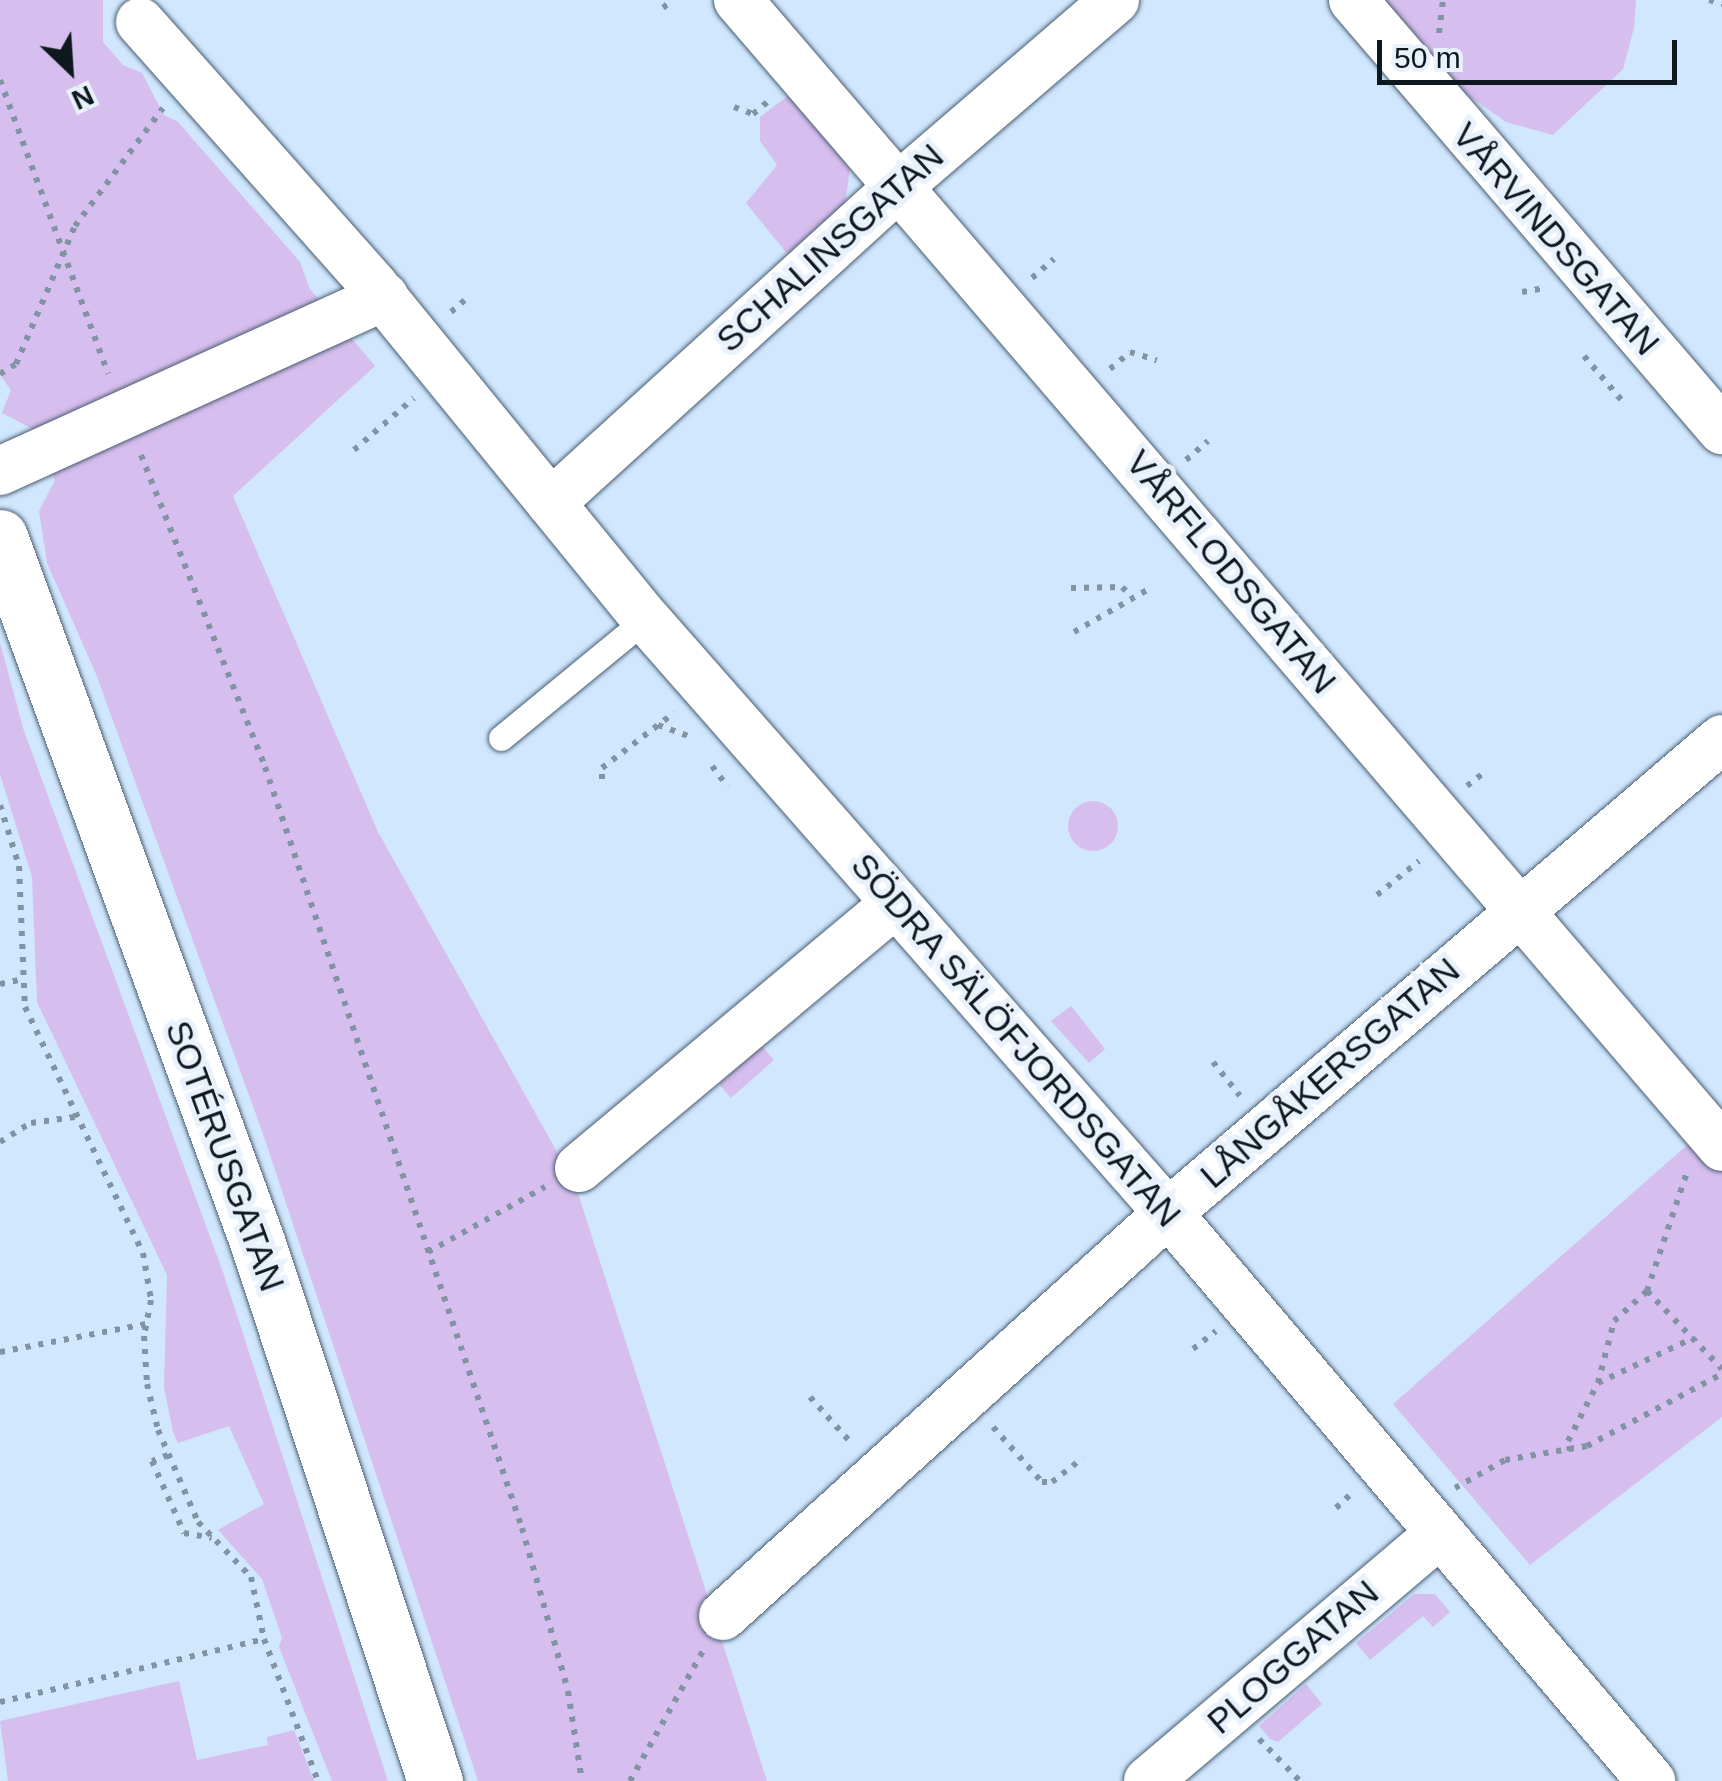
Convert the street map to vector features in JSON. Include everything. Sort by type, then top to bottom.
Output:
[{"type":"street","name":"VÅRFLODSGATAN","points":[[738,0],[1717,1141]]},
{"type":"street","name":"SCHALINSGATAN","points":[[551,503],[899,186],[1115,0]]},
{"type":"street","name":"VÅRVINDSGATAN","points":[[1352,0],[1722,430]]},
{"type":"street","name":"SÖDRA SÄLÖFJORDSGATAN","points":[[140,22],[384,297],[646,619],[1168,1213],[1651,1781]]},
{"type":"street","points":[[0,470],[126,417],[384,297]]},
{"type":"street","name":"SOTÉRUSGATAN","points":[[0,537],[257,1241],[435,1781]]},
{"type":"street","name":"LÅNGÅKERSGATAN","points":[[723,1616],[1168,1213],[1518,909],[1722,739]]},
{"type":"street","points":[[579,1168],[896,903]]},
{"type":"street","name":"PLOGGATAN","points":[[1148,1781],[1431,1524]]},
{"type":"lane","points":[[501,738],[646,619]]},
{"type":"path","points":[[662,8],[672,0]]},
{"type":"path","points":[[1709,0],[1722,4]]},
{"type":"path","points":[[0,80],[126,417],[264,768],[522,1528],[568,1691],[582,1781]]},
{"type":"path","points":[[0,374],[16,364],[64,244],[113,168],[166,104],[194,83]]},
{"type":"path","points":[[1584,356],[1624,403]]},
{"type":"path","points":[[354,450],[445,372]]},
{"type":"path","points":[[1071,588],[1122,587],[1132,596]]},
{"type":"path","points":[[1074,632],[1102,621],[1132,596],[1147,590]]},
{"type":"path","points":[[602,779],[602,768],[705,688]]},
{"type":"path","points":[[657,725],[689,736],[699,749]]},
{"type":"path","points":[[709,762],[728,786]]},
{"type":"path","points":[[0,805],[19,866],[24,1007],[143,1253],[151,1300],[146,1324],[146,1384],[168,1455],[198,1522],[251,1577],[264,1639],[318,1781]]},
{"type":"path","points":[[0,984],[22,980]]},
{"type":"path","points":[[0,1142],[32,1123],[76,1117]]},
{"type":"path","points":[[1570,1451],[1568,1441],[1598,1383],[1614,1321],[1647,1291],[1696,1149],[1717,1141]]},
{"type":"path","points":[[428,1252],[579,1168]]},
{"type":"path","points":[[1431,1524],[1482,1470],[1570,1451],[1722,1372],[1647,1291]]},
{"type":"path","points":[[0,1352],[146,1324]]},
{"type":"path","points":[[1598,1383],[1693,1338]]},
{"type":"path","points":[[966,1396],[1042,1482],[1052,1482],[1083,1458]]},
{"type":"path","points":[[810,1397],[879,1474]]},
{"type":"path","points":[[168,1455],[152,1461],[184,1533],[214,1538]]},
{"type":"path","points":[[630,1781],[723,1616]]},
{"type":"path","points":[[0,1702],[264,1639]]},
{"type":"path","points":[[1231,1709],[1300,1781]]},
{"type":"shaded area","points":[[0,0],[103,0],[103,42],[123,65],[142,73],[164,115],[178,122],[300,262],[310,289],[375,366],[233,496],[378,832],[575,1184],[767,1781],[478,1781],[262,1131],[96,674],[47,563],[39,511],[55,480],[31,428],[2,413],[11,390],[0,375]]},
{"type":"shaded area","points":[[1384,0],[1636,0],[1634,28],[1623,69],[1553,135],[1506,122],[1446,80]]},
{"type":"shaded area","points":[[789,95],[850,169],[844,210],[789,256],[746,203],[777,165],[760,141],[760,117]]},
{"type":"shaded area","points":[[0,642],[23,728],[223,1272],[388,1781],[332,1781],[279,1647],[282,1638],[262,1579],[218,1530],[264,1504],[229,1426],[178,1443],[173,1432],[164,1388],[167,1275],[37,1002],[32,877],[0,774]]},
{"type":"shaded area","points":[[1093,801],[1111,808],[1118,826],[1111,844],[1093,851],[1075,844],[1068,826],[1075,808]]},
{"type":"shaded area","points":[[1071,1006],[1105,1049],[1089,1063],[1051,1021]]},
{"type":"shaded area","points":[[762,1046],[774,1060],[731,1098],[719,1084]]},
{"type":"shaded area","points":[[1694,1139],[1722,1170],[1722,1417],[1530,1565],[1393,1404]]},
{"type":"shaded area","points":[[1414,1594],[1435,1594],[1450,1612],[1433,1627],[1423,1616],[1370,1660],[1356,1643]]},
{"type":"shaded area","points":[[179,1681],[197,1760],[268,1745],[267,1737],[294,1730],[314,1781],[8,1781],[0,1721]]},
{"type":"shaded area","points":[[1306,1684],[1322,1704],[1278,1742],[1270,1739],[1259,1726]]}]
